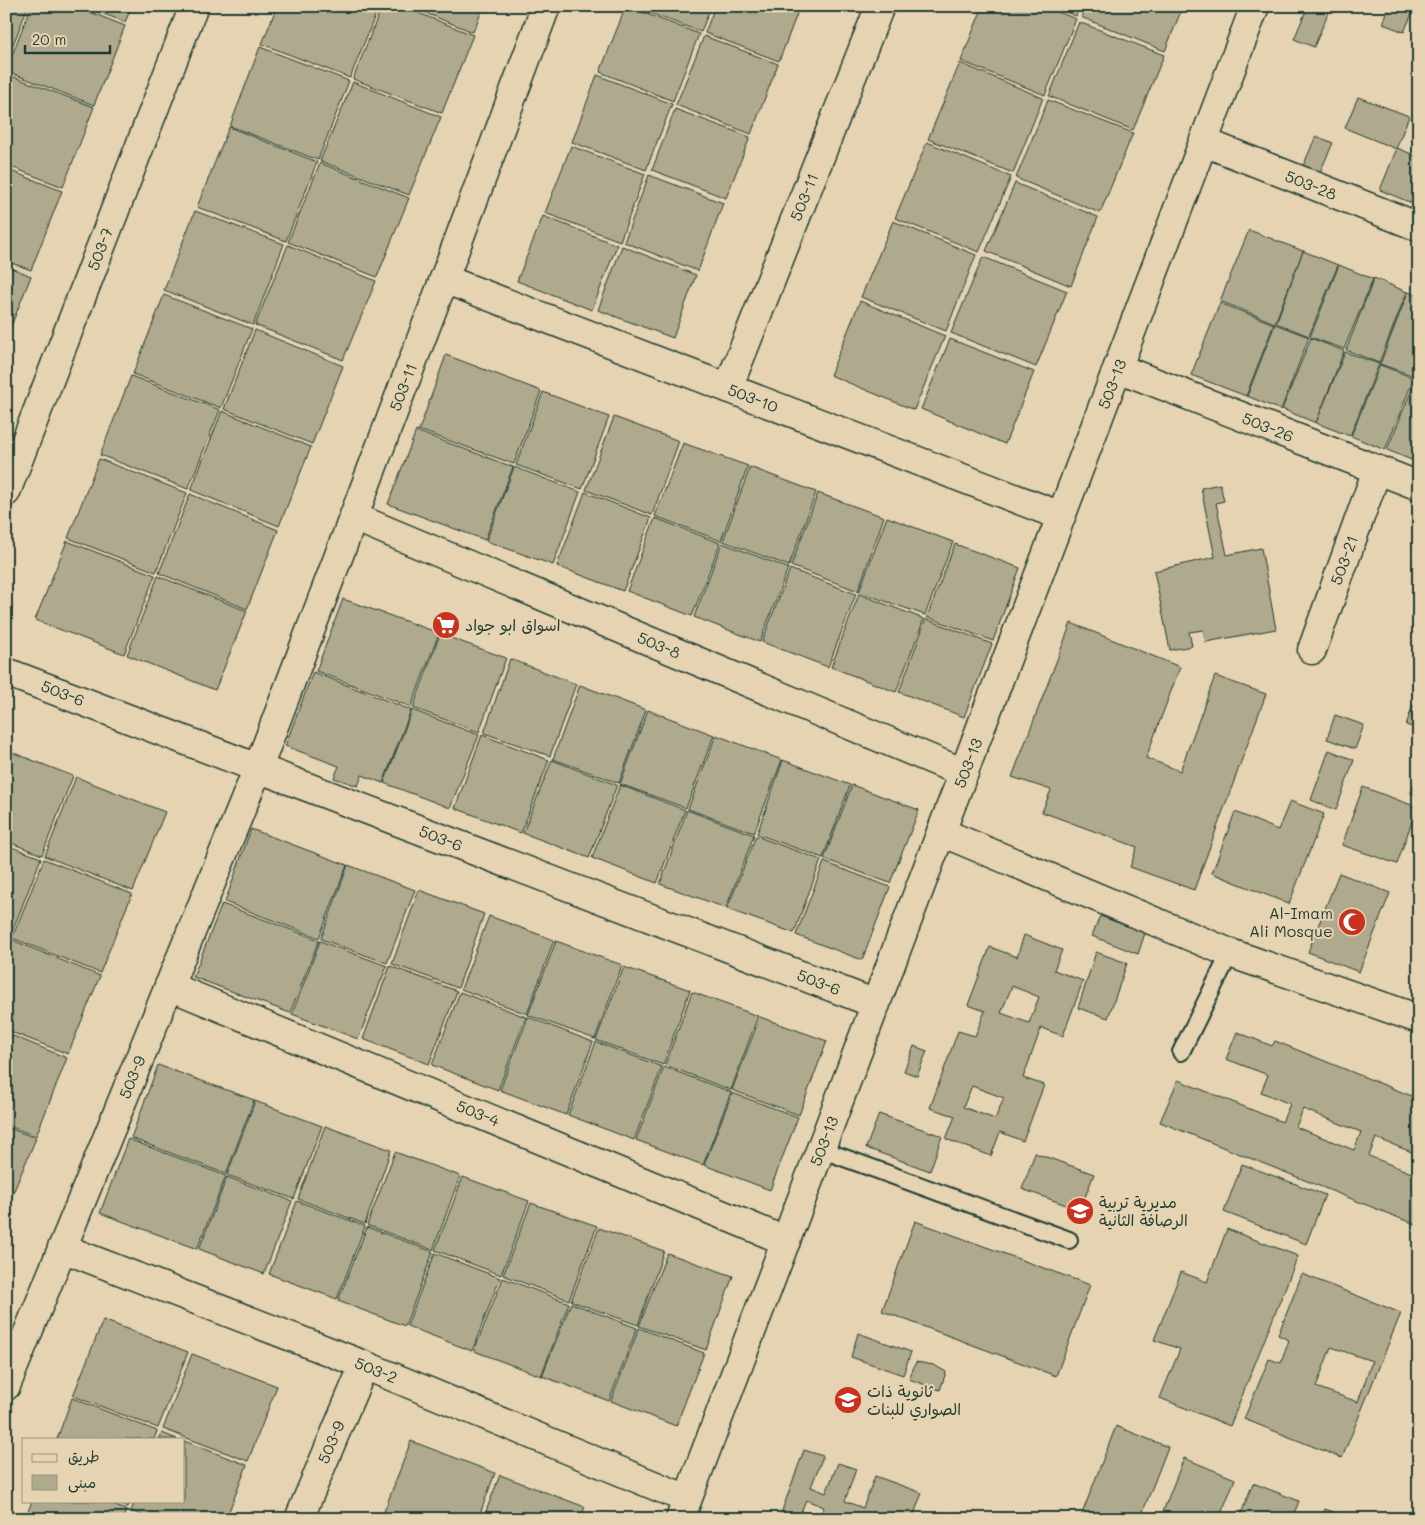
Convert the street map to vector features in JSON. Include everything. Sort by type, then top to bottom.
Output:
[{"type":"street","name":"503-7","points":[[6,492],[194,6]]},
{"type":"street","name":"503-11","points":[[258,768],[546,6]]},
{"type":"street","name":"503-11","points":[[728,388],[880,6]]},
{"type":"street","name":"503-13","points":[[684,1509],[1255,6]]},
{"type":"street","name":"503-28","points":[[1204,142],[1419,227]]},
{"type":"street","name":"503-10","points":[[444,279],[1061,516]]},
{"type":"street","name":"503-26","points":[[1118,368],[1419,486]]},
{"type":"street","name":"503-21","points":[[1312,650],[1377,470]]},
{"type":"street","name":"503-8","points":[[354,517],[964,773]]},
{"type":"street","name":"503-6","points":[[6,672],[876,1004]]},
{"type":"street","name":"503-9","points":[[6,1386],[258,768]]},
{"type":"street","points":[[941,832],[1230,953],[1419,1019]]},
{"type":"street","name":"503-4","points":[[169,986],[786,1240]]},
{"type":"street","name":"503-2","points":[[62,1248],[364,1365],[684,1509]]},
{"type":"street","name":"503-9","points":[[299,1519],[364,1365]]},
{"type":"lane","points":[[1181,1052],[1230,953]]},
{"type":"lane","points":[[820,1150],[1069,1240]]},
{"type":"building","points":[[6,6],[28,6],[6,63]]},
{"type":"building","points":[[31,6],[75,6],[125,26],[94,105],[6,71]]},
{"type":"building","points":[[83,6],[132,6],[125,22]]},
{"type":"building","points":[[277,6],[379,6],[350,78],[262,44]]},
{"type":"building","points":[[382,6],[401,6],[473,35],[442,113],[353,79]]},
{"type":"building","points":[[408,6],[484,6],[473,32]]},
{"type":"building","points":[[626,6],[699,34],[673,101],[600,72]]},
{"type":"building","points":[[631,6],[711,6],[701,32]]},
{"type":"building","points":[[715,6],[800,6],[779,61],[705,33]]},
{"type":"building","points":[[983,6],[1043,6],[1076,19],[1045,95],[961,61]]},
{"type":"building","points":[[1051,6],[1080,6],[1076,16]]},
{"type":"building","points":[[1086,6],[1183,6],[1165,51],[1081,17]]},
{"type":"building","points":[[1308,6],[1331,6],[1314,47],[1294,39]]},
{"type":"building","points":[[1389,6],[1405,6],[1414,9],[1404,32],[1383,24]]},
{"type":"building","points":[[1079,22],[1164,55],[1133,130],[1049,96]]},
{"type":"building","points":[[704,36],[778,64],[751,134],[676,105]]},
{"type":"building","points":[[260,47],[349,81],[318,160],[230,126]]},
{"type":"building","points":[[960,63],[1043,98],[1013,173],[928,139]]},
{"type":"building","points":[[6,74],[94,107],[63,187],[6,165]]},
{"type":"building","points":[[597,75],[672,104],[646,170],[572,142]]},
{"type":"building","points":[[353,82],[441,117],[409,195],[320,161]]},
{"type":"building","points":[[1358,97],[1409,116],[1396,149],[1345,128]]},
{"type":"building","points":[[1048,100],[1133,133],[1100,213],[1016,178]]},
{"type":"building","points":[[675,109],[750,137],[726,198],[652,170]]},
{"type":"building","points":[[229,127],[317,162],[286,241],[197,207]]},
{"type":"building","points":[[1316,136],[1333,143],[1319,174],[1303,166]]},
{"type":"building","points":[[927,142],[1011,177],[979,252],[895,218]]},
{"type":"building","points":[[571,146],[645,174],[620,241],[545,213]]},
{"type":"building","points":[[1397,148],[1419,157],[1419,206],[1380,190]]},
{"type":"building","points":[[320,163],[409,198],[377,277],[288,242]]},
{"type":"building","points":[[6,169],[62,191],[31,270],[6,261]]},
{"type":"building","points":[[649,175],[723,203],[698,271],[624,242]]},
{"type":"building","points":[[1015,183],[1098,217],[1071,286],[986,251]]},
{"type":"building","points":[[195,211],[284,244],[253,325],[164,290]]},
{"type":"building","points":[[543,216],[617,245],[592,310],[517,281]]},
{"type":"building","points":[[893,221],[976,255],[946,331],[861,297]]},
{"type":"building","points":[[1249,230],[1303,251],[1275,323],[1220,301]]},
{"type":"building","points":[[288,245],[376,281],[343,360],[255,325]]},
{"type":"building","points":[[622,246],[696,275],[673,338],[598,310]]},
{"type":"building","points":[[1303,251],[1338,265],[1309,336],[1276,323]]},
{"type":"building","points":[[983,257],[1067,291],[1036,367],[951,333]]},
{"type":"building","points":[[1339,265],[1373,279],[1344,349],[1310,337]]},
{"type":"building","points":[[6,266],[31,276],[6,339]]},
{"type":"building","points":[[1374,278],[1407,292],[1379,363],[1346,350]]},
{"type":"building","points":[[1408,292],[1419,296],[1419,364],[1414,376],[1380,364]]},
{"type":"building","points":[[164,295],[252,329],[221,408],[133,374]]},
{"type":"building","points":[[860,301],[945,336],[914,410],[830,375]]},
{"type":"building","points":[[1220,303],[1274,324],[1246,396],[1191,375]]},
{"type":"building","points":[[1275,324],[1309,337],[1281,410],[1247,396]]},
{"type":"building","points":[[255,330],[343,366],[312,444],[224,409]]},
{"type":"building","points":[[1311,338],[1344,351],[1316,423],[1282,409]]},
{"type":"building","points":[[950,339],[1034,372],[1005,444],[921,409]]},
{"type":"building","points":[[1345,352],[1379,364],[1350,436],[1316,423]]},
{"type":"building","points":[[446,355],[541,391],[514,464],[419,430]]},
{"type":"building","points":[[1380,365],[1414,378],[1385,450],[1351,436]]},
{"type":"building","points":[[131,376],[220,410],[188,489],[100,455]]},
{"type":"building","points":[[1416,379],[1419,380],[1419,463],[1387,450]]},
{"type":"building","points":[[543,392],[609,417],[582,489],[516,465]]},
{"type":"building","points":[[222,411],[311,447],[279,526],[191,490]]},
{"type":"building","points":[[614,417],[679,441],[652,515],[586,490]]},
{"type":"building","points":[[416,431],[513,467],[485,540],[388,504]]},
{"type":"building","points":[[683,443],[748,466],[721,541],[655,516]]},
{"type":"building","points":[[99,459],[187,493],[156,572],[68,538]]},
{"type":"building","points":[[514,467],[580,492],[553,565],[486,541]]},
{"type":"building","points":[[750,467],[816,492],[789,566],[723,541]]},
{"type":"building","points":[[1220,484],[1224,501],[1216,503],[1227,555],[1261,548],[1276,629],[1206,642],[1203,630],[1189,632],[1192,646],[1170,650],[1154,571],[1215,557],[1201,488]]},
{"type":"building","points":[[585,492],[651,518],[623,591],[557,566]]},
{"type":"building","points":[[818,493],[884,517],[858,591],[791,566]]},
{"type":"building","points":[[190,494],[278,530],[247,609],[159,573]]},
{"type":"building","points":[[887,517],[953,542],[925,615],[859,592]]},
{"type":"building","points":[[655,518],[720,543],[692,616],[627,591]]},
{"type":"building","points":[[67,541],[155,575],[124,654],[35,620]]},
{"type":"building","points":[[722,543],[788,568],[760,642],[694,617]]},
{"type":"building","points":[[955,544],[1020,568],[993,641],[927,617]]},
{"type":"building","points":[[790,569],[856,594],[828,667],[762,642]]},
{"type":"building","points":[[158,576],[247,611],[215,690],[127,655]]},
{"type":"building","points":[[859,594],[924,619],[896,692],[831,667]]},
{"type":"building","points":[[343,599],[439,633],[411,707],[316,671]]},
{"type":"building","points":[[926,619],[992,644],[964,717],[899,692]]},
{"type":"building","points":[[1071,623],[1180,667],[1146,758],[1180,771],[1215,676],[1266,694],[1194,890],[1130,867],[1137,847],[1042,812],[1051,790],[1012,777]]},
{"type":"building","points":[[440,634],[506,658],[479,732],[413,708]]},
{"type":"building","points":[[510,659],[576,684],[550,756],[484,733]]},
{"type":"building","points":[[313,672],[411,710],[383,783],[362,775],[358,786],[334,778],[339,766],[285,746]]},
{"type":"building","points":[[580,685],[646,710],[619,783],[553,759]]},
{"type":"building","points":[[1413,705],[1419,707],[1419,729],[1406,725]]},
{"type":"building","points":[[412,710],[479,735],[450,808],[384,783]]},
{"type":"building","points":[[648,710],[714,735],[686,808],[620,784]]},
{"type":"building","points":[[1335,715],[1364,725],[1355,749],[1327,739]]},
{"type":"building","points":[[482,735],[549,760],[521,833],[455,808]]},
{"type":"building","points":[[716,735],[782,760],[754,833],[688,809]]},
{"type":"building","points":[[6,750],[73,776],[42,855],[6,841]]},
{"type":"building","points":[[1329,750],[1354,760],[1336,810],[1311,800]]},
{"type":"building","points":[[552,760],[617,785],[589,858],[523,833]]},
{"type":"building","points":[[783,760],[850,785],[823,858],[757,834]]},
{"type":"building","points":[[1419,773],[1419,796],[1411,793]]},
{"type":"building","points":[[76,777],[165,812],[133,891],[45,856]]},
{"type":"building","points":[[620,785],[685,810],[657,883],[592,858]]},
{"type":"building","points":[[852,785],[919,810],[890,883],[824,859]]},
{"type":"building","points":[[1363,787],[1417,807],[1397,864],[1342,845]]},
{"type":"building","points":[[1290,801],[1324,814],[1289,904],[1212,873],[1235,812],[1278,830]]},
{"type":"building","points":[[687,810],[754,835],[726,908],[660,884]]},
{"type":"building","points":[[251,829],[347,865],[319,938],[225,902]]},
{"type":"building","points":[[756,836],[821,860],[794,933],[727,909]]},
{"type":"building","points":[[6,845],[41,858],[10,937],[6,936]]},
{"type":"building","points":[[44,859],[132,894],[100,973],[12,938]]},
{"type":"building","points":[[824,862],[890,887],[862,960],[796,935]]},
{"type":"building","points":[[348,865],[415,890],[387,963],[321,939]]},
{"type":"building","points":[[1339,873],[1390,893],[1359,972],[1308,952]]},
{"type":"building","points":[[419,890],[484,914],[458,988],[392,964]]},
{"type":"building","points":[[222,904],[319,940],[290,1013],[193,977]]},
{"type":"building","points":[[489,916],[554,940],[527,1014],[461,989]]},
{"type":"building","points":[[1100,916],[1145,933],[1138,954],[1092,936]]},
{"type":"building","points":[[1024,935],[1062,950],[1054,970],[1083,981],[1063,1036],[1041,1028],[1023,1078],[1044,1085],[1023,1141],[1000,1132],[991,1156],[946,1139],[955,1116],[930,1108],[958,1031],[975,1036],[985,1011],[968,1005],[990,947],[1017,957]],"holes":[[[1012,986],[1039,997],[1029,1023],[1001,1013]],[[972,1086],[1004,1098],[995,1119],[963,1107]]]},
{"type":"building","points":[[12,940],[100,976],[68,1054],[6,1030],[6,954]]},
{"type":"building","points":[[320,941],[387,966],[358,1039],[292,1014]]},
{"type":"building","points":[[556,941],[622,965],[595,1039],[528,1015]]},
{"type":"building","points":[[1096,952],[1127,963],[1108,1018],[1078,1008]]},
{"type":"building","points":[[390,966],[457,991],[429,1064],[363,1039]]},
{"type":"building","points":[[624,967],[690,990],[663,1065],[596,1040]]},
{"type":"building","points":[[460,992],[526,1017],[498,1090],[432,1065]]},
{"type":"building","points":[[692,992],[758,1016],[731,1090],[665,1065]]},
{"type":"building","points":[[528,1017],[593,1042],[566,1115],[500,1090]]},
{"type":"building","points":[[760,1017],[827,1041],[799,1115],[732,1090]]},
{"type":"building","points":[[1237,1032],[1272,1046],[1275,1041],[1419,1099],[1419,1155],[1376,1138],[1369,1156],[1419,1176],[1419,1226],[1160,1122],[1178,1080],[1282,1122],[1290,1104],[1261,1092],[1268,1075],[1226,1059]],"holes":[[[1303,1109],[1361,1132],[1354,1150],[1296,1127]]]},
{"type":"building","points":[[6,1033],[67,1058],[36,1136],[6,1125]]},
{"type":"building","points":[[596,1042],[662,1067],[634,1140],[568,1115]]},
{"type":"building","points":[[914,1046],[927,1051],[917,1076],[904,1071]]},
{"type":"building","points":[[158,1065],[254,1100],[226,1174],[131,1138]]},
{"type":"building","points":[[664,1067],[731,1092],[703,1165],[636,1140]]},
{"type":"building","points":[[732,1093],[798,1117],[770,1190],[704,1165]]},
{"type":"building","points":[[255,1101],[322,1126],[294,1199],[227,1175]]},
{"type":"building","points":[[879,1114],[942,1136],[930,1171],[866,1148]]},
{"type":"building","points":[[325,1126],[391,1150],[365,1224],[298,1199]]},
{"type":"building","points":[[6,1127],[36,1138],[6,1210]]},
{"type":"building","points":[[128,1139],[226,1176],[197,1249],[100,1213]]},
{"type":"building","points":[[395,1152],[460,1176],[433,1250],[367,1225]]},
{"type":"building","points":[[1035,1153],[1094,1174],[1080,1210],[1022,1189]]},
{"type":"building","points":[[1242,1164],[1325,1195],[1306,1244],[1224,1212]]},
{"type":"building","points":[[227,1177],[292,1201],[264,1274],[199,1249]]},
{"type":"building","points":[[463,1177],[529,1201],[501,1275],[435,1250]]},
{"type":"building","points":[[297,1201],[365,1226],[337,1299],[269,1274]]},
{"type":"building","points":[[531,1203],[597,1226],[569,1300],[503,1275]]},
{"type":"building","points":[[915,1221],[1090,1285],[1056,1376],[882,1311]]},
{"type":"building","points":[[367,1227],[433,1252],[405,1326],[338,1301]]},
{"type":"building","points":[[599,1228],[664,1251],[638,1325],[571,1301]]},
{"type":"building","points":[[1227,1229],[1298,1256],[1230,1426],[1160,1398],[1180,1349],[1154,1340],[1181,1272],[1207,1282]]},
{"type":"building","points":[[435,1253],[500,1278],[472,1351],[407,1326]]},
{"type":"building","points":[[667,1253],[733,1276],[706,1350],[639,1326]]},
{"type":"building","points":[[1302,1274],[1401,1313],[1342,1458],[1244,1419],[1269,1359],[1281,1363],[1289,1340],[1278,1335]],"holes":[[[1331,1347],[1372,1361],[1358,1402],[1316,1387]]]},
{"type":"building","points":[[503,1278],[569,1303],[541,1376],[474,1351]]},
{"type":"building","points":[[571,1303],[637,1328],[609,1401],[542,1376]]},
{"type":"building","points":[[103,1320],[188,1352],[158,1428],[73,1396]]},
{"type":"building","points":[[639,1328],[704,1353],[676,1426],[611,1401]]},
{"type":"building","points":[[858,1333],[911,1352],[903,1375],[851,1357]]},
{"type":"building","points":[[192,1354],[277,1386],[248,1461],[163,1429]]},
{"type":"building","points":[[916,1362],[934,1365],[946,1372],[940,1390],[909,1379]]},
{"type":"building","points":[[72,1398],[157,1431],[154,1438],[57,1438]]},
{"type":"building","points":[[1116,1426],[1168,1447],[1140,1519],[1080,1519]]},
{"type":"building","points":[[162,1433],[174,1438],[160,1438]]},
{"type":"building","points":[[185,1441],[247,1465],[226,1519],[151,1519],[131,1511],[135,1502],[185,1502]]},
{"type":"building","points":[[411,1441],[495,1473],[478,1519],[387,1519],[382,1517]]},
{"type":"building","points":[[804,1450],[823,1456],[811,1487],[826,1493],[838,1463],[856,1469],[845,1501],[863,1508],[875,1476],[922,1493],[912,1519],[846,1519],[842,1517],[841,1519],[819,1519],[824,1507],[806,1500],[798,1519],[779,1519]]},
{"type":"building","points":[[1184,1458],[1235,1479],[1219,1519],[1160,1519]]},
{"type":"building","points":[[500,1475],[585,1507],[580,1519],[483,1519]]},
{"type":"building","points":[[1253,1483],[1299,1501],[1292,1519],[1239,1519]]},
{"type":"building","points":[[32,1502],[106,1502],[126,1510],[123,1519],[25,1519]]},
{"type":"building","points":[[116,1502],[130,1502],[128,1507]]},
{"type":"building","points":[[1325,1509],[1353,1519],[1321,1519]]},
{"type":"place","name":"اسواق ابو جواد","points":[[446,625]]},
{"type":"place","name":"Al-Imam Ali Mosque","points":[[1352,922]]},
{"type":"place","name":"مديرية تربية الرصافة الثانية","points":[[1080,1211]]},
{"type":"place","name":"ثانوية ذات الصواري للبنات","points":[[848,1400]]}]
